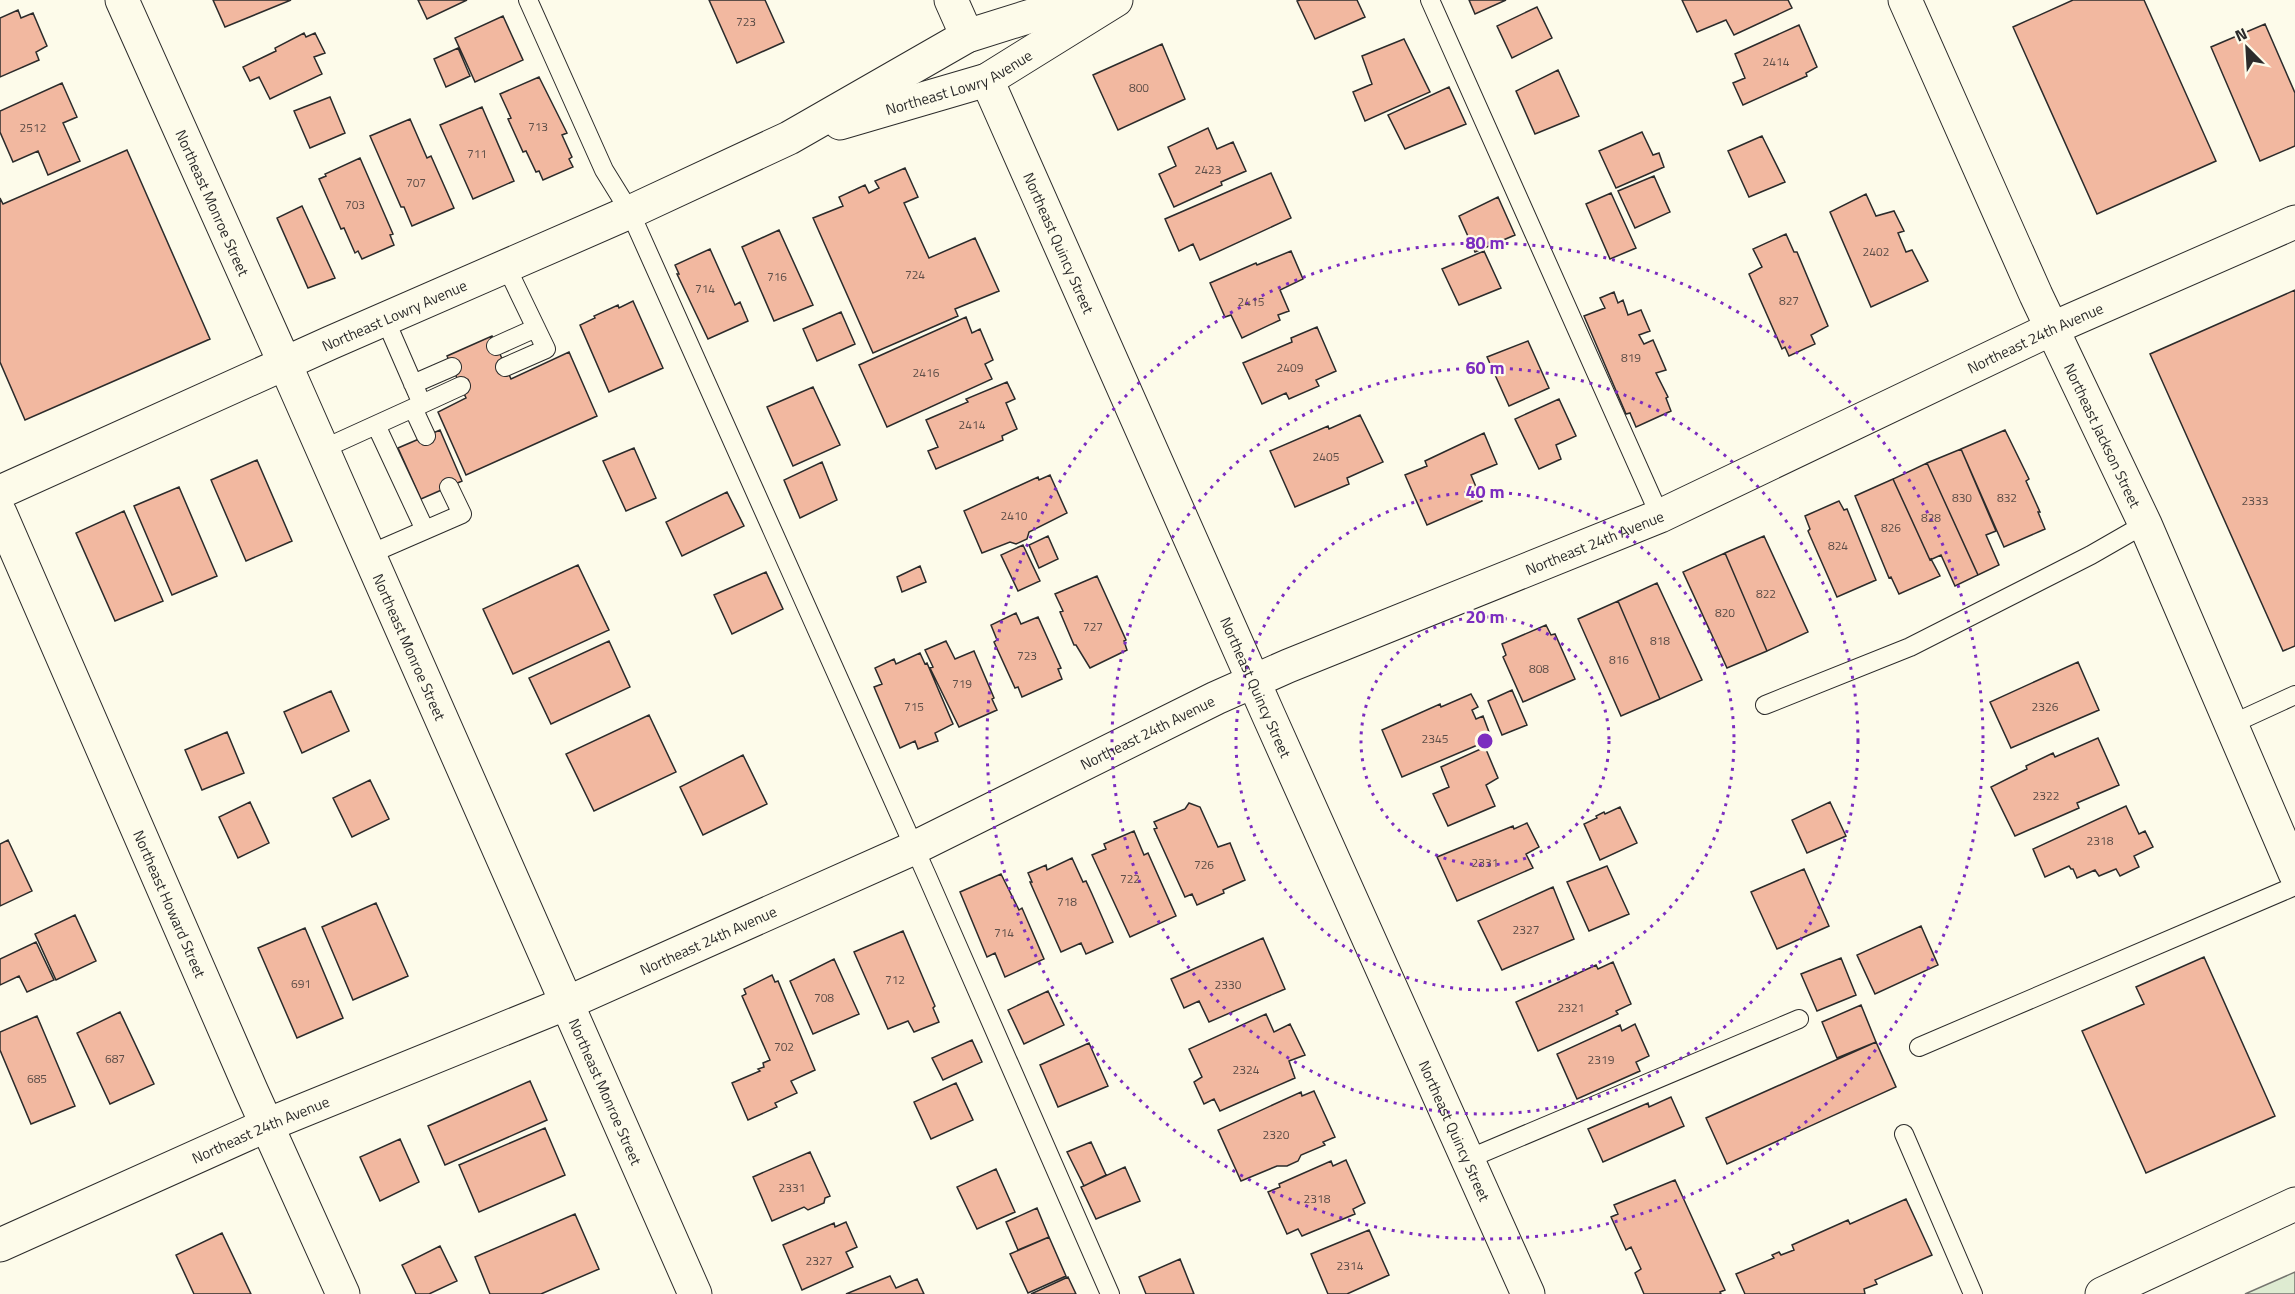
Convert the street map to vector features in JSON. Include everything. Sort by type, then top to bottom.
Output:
[{"type":"street","name":"Northeast Monroe Street","points":[[122,0],[370,554],[695,1294]]},
{"type":"street","points":[[951,0],[968,36]]},
{"type":"street","name":"Northeast Lowry Avenue","points":[[0,492],[630,212],[789,138],[968,36],[1082,0]]},
{"type":"street","name":"Northeast Lowry Avenue","points":[[789,138],[987,80],[1116,0]]},
{"type":"street","name":"Northeast Jackson Street","points":[[1905,0],[2051,329],[2145,524],[2295,873]]},
{"type":"street","name":"Northeast Quincy Street","points":[[987,80],[1528,1294]]},
{"type":"street","name":"Northeast 24th Avenue","points":[[0,1245],[267,1125],[567,1003],[914,848],[1254,681],[1660,516],[2051,329],[2295,222]]},
{"type":"street","name":"Northeast Howard Street","points":[[0,513],[343,1294]]},
{"type":"street","points":[[2102,1294],[2295,1204]]},
{"type":"lane","points":[[528,0],[604,170],[630,212],[1110,1294]]},
{"type":"lane","points":[[1430,0],[1660,516]]},
{"type":"lane","points":[[506,266],[546,349],[506,367]]},
{"type":"lane","points":[[385,320],[413,384],[426,436]]},
{"type":"lane","points":[[496,346],[536,328]]},
{"type":"lane","points":[[413,384],[452,367]]},
{"type":"lane","points":[[323,449],[461,386]]},
{"type":"lane","points":[[376,425],[425,530]]},
{"type":"lane","points":[[370,554],[462,514],[449,487]]},
{"type":"lane","points":[[1765,705],[1910,647],[2091,555],[2145,524]]},
{"type":"lane","points":[[2232,724],[2295,695]]},
{"type":"lane","points":[[1919,1047],[2295,886]]},
{"type":"lane","points":[[1468,1159],[1799,1019]]},
{"type":"lane","points":[[1904,1134],[1973,1294]]},
{"type":"green space","points":[[2295,1272],[2295,1294],[2245,1294]]},
{"type":"building","points":[[213,0],[291,0],[225,27]]},
{"type":"building","points":[[418,0],[467,0],[427,19]]},
{"type":"building","points":[[709,0],[765,0],[784,42],[737,63]]},
{"type":"building","points":[[1357,0],[1365,17],[1315,39],[1297,1]]},
{"type":"building","points":[[1469,0],[1506,0],[1475,14]]},
{"type":"building","points":[[1682,0],[1788,0],[1792,8],[1734,35],[1726,20],[1697,32]]},
{"type":"building","points":[[2073,0],[2144,0],[2216,161],[2097,214],[2013,27]]},
{"type":"building","points":[[1537,7],[1552,38],[1512,58],[1497,26]]},
{"type":"building","points":[[18,10],[21,18],[33,13],[47,46],[36,52],[39,60],[0,77],[0,18]]},
{"type":"building","points":[[503,16],[523,60],[475,82],[455,38]]},
{"type":"building","points":[[2265,24],[2295,93],[2295,146],[2260,161],[2211,47]]},
{"type":"building","points":[[1799,25],[1817,67],[1806,73],[1807,76],[1743,105],[1733,83],[1745,78],[1735,54]]},
{"type":"building","points":[[304,33],[306,37],[315,33],[325,53],[314,57],[322,74],[270,99],[259,77],[250,81],[243,67],[276,51],[275,48]]},
{"type":"building","points":[[1404,39],[1430,92],[1365,121],[1353,92],[1372,84],[1362,56]]},
{"type":"building","points":[[1162,44],[1185,99],[1118,130],[1093,75]]},
{"type":"building","points":[[458,48],[470,76],[446,87],[434,59]]},
{"type":"building","points":[[1558,70],[1579,116],[1535,134],[1516,91]]},
{"type":"building","points":[[539,77],[567,133],[562,135],[572,157],[569,159],[573,167],[543,180],[539,171],[536,172],[526,151],[523,152],[500,94]]},
{"type":"building","points":[[62,83],[77,117],[63,123],[80,161],[48,175],[38,151],[13,162],[0,132],[0,111]]},
{"type":"building","points":[[1449,87],[1466,124],[1405,149],[1388,115]]},
{"type":"building","points":[[330,97],[345,133],[310,148],[294,111]]},
{"type":"building","points":[[482,107],[514,181],[473,199],[440,125]]},
{"type":"building","points":[[410,119],[427,158],[431,156],[454,208],[412,226],[404,207],[401,207],[370,136]]},
{"type":"building","points":[[1208,128],[1217,149],[1233,142],[1246,171],[1174,207],[1159,174],[1176,166],[1168,147]]},
{"type":"building","points":[[1642,132],[1653,155],[1659,153],[1664,167],[1616,188],[1599,151]]},
{"type":"building","points":[[1762,136],[1785,182],[1749,197],[1728,151]]},
{"type":"building","points":[[127,150],[210,339],[25,420],[0,362],[0,198],[3,204]]},
{"type":"building","points":[[360,158],[393,234],[390,235],[394,245],[362,259],[358,251],[355,253],[344,228],[341,229],[319,179]]},
{"type":"building","points":[[905,168],[918,197],[904,203],[929,258],[975,238],[999,291],[955,309],[958,316],[873,353],[813,218],[843,206],[839,197],[865,185],[869,193],[879,188],[875,181]]},
{"type":"building","points":[[1271,173],[1291,218],[1200,260],[1193,244],[1179,251],[1165,219]]},
{"type":"building","points":[[1654,176],[1670,212],[1635,228],[1618,191]]},
{"type":"building","points":[[1611,193],[1636,248],[1610,259],[1586,204]]},
{"type":"building","points":[[1866,194],[1876,216],[1894,211],[1904,231],[1898,233],[1906,252],[1912,250],[1928,281],[1871,307],[1830,212]]},
{"type":"building","points":[[1498,197],[1515,235],[1475,252],[1459,216]]},
{"type":"building","points":[[302,206],[335,278],[308,288],[277,218]]},
{"type":"building","points":[[779,230],[813,305],[774,321],[742,247]]},
{"type":"building","points":[[1786,234],[1794,252],[1797,252],[1828,326],[1811,335],[1815,344],[1789,356],[1785,347],[1782,349],[1749,274],[1762,267],[1753,249]]},
{"type":"building","points":[[710,249],[735,305],[740,302],[748,321],[708,339],[677,274],[679,274],[675,265]]},
{"type":"building","points":[[1291,251],[1303,279],[1280,290],[1289,311],[1278,315],[1280,320],[1242,338],[1231,315],[1225,317],[1210,283]]},
{"type":"building","points":[[1484,251],[1501,288],[1459,305],[1442,269]]},
{"type":"building","points":[[2295,290],[2295,646],[2283,651],[2150,354]]},
{"type":"building","points":[[1614,292],[1618,303],[1623,300],[1628,315],[1641,310],[1650,331],[1639,335],[1644,344],[1653,340],[1666,370],[1656,373],[1668,397],[1666,398],[1671,411],[1636,427],[1630,413],[1626,414],[1584,316],[1605,308],[1600,298]]},
{"type":"building","points":[[633,301],[663,368],[609,392],[580,325],[618,305],[619,308]]},
{"type":"building","points":[[841,312],[855,344],[817,361],[803,329]]},
{"type":"building","points":[[966,317],[972,333],[980,329],[993,360],[985,364],[992,379],[887,427],[859,365]]},
{"type":"building","points":[[1317,327],[1336,371],[1316,380],[1319,386],[1289,399],[1286,393],[1262,404],[1243,363],[1292,342],[1291,338]]},
{"type":"building","points":[[492,336],[511,379],[569,352],[597,416],[466,475],[438,412],[466,398],[447,356]]},
{"type":"building","points":[[1528,341],[1549,388],[1509,406],[1487,357]]},
{"type":"building","points":[[1007,382],[1015,399],[1006,403],[1017,429],[1002,436],[1003,440],[936,469],[928,451],[938,447],[926,420],[968,402],[966,399]]},
{"type":"building","points":[[813,387],[840,445],[793,466],[767,407]]},
{"type":"building","points":[[1559,399],[1576,436],[1556,445],[1561,459],[1539,469],[1515,419]]},
{"type":"building","points":[[1360,415],[1383,462],[1347,478],[1349,484],[1295,507],[1270,451]]},
{"type":"building","points":[[440,430],[462,481],[421,499],[398,448]]},
{"type":"building","points":[[2005,430],[2029,479],[2026,481],[2045,529],[2004,547],[1961,449]]},
{"type":"building","points":[[1484,433],[1497,464],[1471,475],[1482,501],[1427,525],[1405,475],[1427,466],[1425,461]]},
{"type":"building","points":[[634,448],[656,498],[626,511],[603,461]]},
{"type":"building","points":[[1961,449],[1996,531],[1986,535],[1999,565],[1978,575],[1927,463]]},
{"type":"building","points":[[257,460],[292,541],[246,561],[211,480]]},
{"type":"building","points":[[822,462],[837,500],[800,518],[784,480]]},
{"type":"building","points":[[1927,463],[1978,575],[1955,586],[1941,555],[1930,560],[1893,479]]},
{"type":"building","points":[[1050,475],[1067,513],[1029,532],[1027,539],[1016,544],[1010,542],[982,553],[964,511],[1038,477],[1039,480]]},
{"type":"building","points":[[1893,479],[1930,560],[1940,576],[1899,594],[1891,577],[1889,578],[1855,496]]},
{"type":"building","points":[[179,487],[217,576],[172,595],[134,506]]},
{"type":"building","points":[[727,492],[744,526],[682,556],[666,522]]},
{"type":"building","points":[[1839,501],[1844,510],[1847,509],[1876,580],[1837,597],[1808,531],[1810,529],[1805,516]]},
{"type":"building","points":[[124,511],[163,601],[115,621],[76,533]]},
{"type":"building","points":[[1048,536],[1058,559],[1039,568],[1029,545]]},
{"type":"building","points":[[1764,536],[1808,632],[1767,651],[1725,553]]},
{"type":"building","points":[[1023,545],[1040,581],[1018,591],[1001,555]]},
{"type":"building","points":[[1725,553],[1767,651],[1727,668],[1683,572]]},
{"type":"building","points":[[578,565],[609,630],[513,674],[483,609]]},
{"type":"building","points":[[920,566],[926,582],[902,592],[897,577]]},
{"type":"building","points":[[766,572],[783,609],[732,634],[714,595]]},
{"type":"building","points":[[1097,576],[1126,640],[1124,641],[1127,650],[1090,668],[1074,645],[1055,594]]},
{"type":"building","points":[[1657,583],[1702,680],[1660,699],[1618,601]]},
{"type":"building","points":[[1618,601],[1660,699],[1621,716],[1578,619]]},
{"type":"building","points":[[1016,613],[1021,624],[1038,617],[1061,668],[1058,669],[1062,679],[1022,697],[1018,687],[1015,688],[994,642],[997,640],[991,625]]},
{"type":"building","points":[[1546,625],[1551,635],[1555,634],[1575,679],[1523,702],[1503,657],[1506,655],[1502,644]]},
{"type":"building","points":[[609,641],[630,687],[551,724],[529,678]]},
{"type":"building","points":[[946,641],[955,659],[974,651],[997,710],[959,727],[930,668],[933,667],[925,650]]},
{"type":"building","points":[[920,653],[925,664],[927,663],[953,724],[935,733],[938,741],[918,749],[915,741],[900,748],[874,687],[882,684],[875,668],[894,659],[896,664]]},
{"type":"building","points":[[2078,662],[2099,710],[2011,748],[1990,702]]},
{"type":"building","points":[[1512,690],[1527,725],[1502,735],[1488,701]]},
{"type":"building","points":[[331,691],[349,731],[302,753],[284,712]]},
{"type":"building","points":[[1471,694],[1478,707],[1472,710],[1476,719],[1483,716],[1489,732],[1484,735],[1487,741],[1402,777],[1382,730],[1440,704],[1441,707]]},
{"type":"building","points":[[649,715],[676,772],[594,811],[566,754]]},
{"type":"building","points":[[227,732],[244,773],[202,790],[185,750]]},
{"type":"building","points":[[2098,738],[2119,785],[2077,803],[2079,808],[2015,836],[1991,787],[2053,753],[2055,757]]},
{"type":"building","points":[[1485,747],[1498,778],[1486,785],[1495,806],[1448,826],[1433,794],[1449,787],[1441,767]]},
{"type":"building","points":[[743,755],[767,804],[703,835],[680,787]]},
{"type":"building","points":[[370,780],[389,819],[352,837],[333,798]]},
{"type":"building","points":[[250,802],[269,843],[238,858],[219,817]]},
{"type":"building","points":[[1830,802],[1846,836],[1807,853],[1792,820]]},
{"type":"building","points":[[1189,803],[1200,807],[1218,847],[1230,843],[1245,880],[1223,890],[1224,893],[1197,905],[1192,894],[1185,897],[1154,829],[1157,828],[1154,822],[1185,809]]},
{"type":"building","points":[[2126,806],[2139,834],[2145,831],[2153,847],[2134,856],[2139,867],[2120,876],[2116,869],[2099,876],[2095,870],[2077,878],[2069,866],[2045,877],[2033,849]]},
{"type":"building","points":[[1620,807],[1637,843],[1600,860],[1584,824],[1604,812],[1605,814]]},
{"type":"building","points":[[1527,823],[1539,847],[1526,854],[1533,868],[1457,901],[1437,857],[1513,826],[1514,829]]},
{"type":"building","points":[[1134,831],[1144,855],[1148,853],[1176,916],[1130,937],[1092,855],[1106,849],[1104,844]]},
{"type":"building","points":[[8,840],[32,891],[0,906],[0,844]]},
{"type":"building","points":[[1072,858],[1083,882],[1086,881],[1113,942],[1086,954],[1081,943],[1061,952],[1028,873],[1046,865],[1047,870]]},
{"type":"building","points":[[1607,866],[1629,914],[1589,931],[1567,882]]},
{"type":"building","points":[[1804,869],[1829,926],[1777,949],[1751,892]]},
{"type":"building","points":[[1001,874],[1019,910],[1022,908],[1044,959],[1005,977],[995,953],[987,957],[960,892]]},
{"type":"building","points":[[1553,887],[1574,939],[1502,970],[1478,921]]},
{"type":"building","points":[[376,903],[408,976],[353,1000],[322,927]]},
{"type":"building","points":[[75,915],[96,961],[56,980],[35,934]]},
{"type":"building","points":[[1921,926],[1938,965],[1875,994],[1857,955]]},
{"type":"building","points":[[305,928],[343,1018],[297,1038],[258,948]]},
{"type":"building","points":[[903,931],[935,1006],[933,1008],[939,1022],[914,1032],[908,1021],[888,1029],[854,952]]},
{"type":"building","points":[[1263,938],[1285,989],[1209,1022],[1199,1001],[1184,1008],[1171,979]]},
{"type":"building","points":[[36,942],[54,980],[27,992],[19,976],[0,985],[0,959]]},
{"type":"building","points":[[2204,957],[2275,1116],[2146,1173],[2082,1031],[2144,1004],[2136,987]]},
{"type":"building","points":[[1841,958],[1856,995],[1817,1011],[1801,974]]},
{"type":"building","points":[[834,959],[859,1014],[813,1034],[790,981]]},
{"type":"building","points":[[1613,962],[1631,1004],[1616,1011],[1618,1014],[1538,1051],[1516,1002],[1596,965],[1598,969]]},
{"type":"building","points":[[772,975],[775,982],[778,981],[815,1070],[791,1081],[797,1093],[775,1103],[777,1107],[748,1120],[732,1083],[760,1071],[758,1069],[764,1067],[763,1063],[770,1060],[742,996],[746,994],[744,989]]},
{"type":"building","points":[[1048,991],[1064,1025],[1024,1044],[1008,1010]]},
{"type":"building","points":[[1861,1005],[1876,1042],[1837,1058],[1822,1022]]},
{"type":"building","points":[[120,1012],[154,1084],[110,1104],[77,1033]]},
{"type":"building","points":[[1266,1014],[1274,1032],[1290,1024],[1305,1055],[1289,1061],[1295,1078],[1220,1111],[1214,1099],[1204,1104],[1194,1082],[1202,1077],[1189,1049]]},
{"type":"building","points":[[37,1016],[75,1106],[31,1124],[0,1050],[0,1032]]},
{"type":"building","points":[[1635,1024],[1649,1056],[1636,1062],[1640,1071],[1577,1099],[1557,1054],[1620,1025],[1622,1031]]},
{"type":"building","points":[[972,1040],[982,1062],[943,1080],[932,1058]]},
{"type":"building","points":[[1876,1042],[1896,1087],[1727,1164],[1706,1118]]},
{"type":"building","points":[[1089,1043],[1108,1086],[1058,1107],[1040,1065]]},
{"type":"building","points":[[530,1081],[547,1120],[445,1165],[428,1126]]},
{"type":"building","points":[[956,1083],[973,1120],[931,1139],[914,1102]]},
{"type":"building","points":[[1314,1091],[1335,1137],[1323,1142],[1325,1145],[1301,1155],[1298,1161],[1287,1166],[1277,1166],[1241,1181],[1218,1130],[1301,1092],[1302,1096]]},
{"type":"building","points":[[1671,1097],[1684,1126],[1603,1162],[1588,1129],[1648,1103],[1649,1107]]},
{"type":"building","points":[[545,1128],[565,1175],[479,1212],[459,1165]]},
{"type":"building","points":[[400,1139],[419,1182],[380,1201],[360,1157]]},
{"type":"building","points":[[1091,1142],[1106,1175],[1084,1186],[1067,1152]]},
{"type":"building","points":[[810,1152],[830,1196],[825,1198],[824,1203],[808,1210],[804,1207],[772,1221],[753,1177]]},
{"type":"building","points":[[1346,1160],[1365,1203],[1353,1209],[1355,1214],[1302,1236],[1298,1229],[1287,1234],[1268,1192],[1280,1187],[1279,1184],[1331,1161],[1333,1166]]},
{"type":"building","points":[[1125,1167],[1140,1201],[1096,1219],[1081,1187]]},
{"type":"building","points":[[996,1169],[1015,1212],[977,1229],[957,1187]]},
{"type":"building","points":[[1675,1180],[1725,1290],[1720,1292],[1721,1294],[1644,1294],[1635,1273],[1641,1269],[1631,1247],[1626,1250],[1611,1217],[1618,1214],[1614,1205]]},
{"type":"building","points":[[1906,1199],[1932,1255],[1875,1280],[1877,1284],[1864,1289],[1865,1294],[1745,1294],[1736,1274],[1774,1258],[1772,1255],[1779,1252],[1781,1255],[1794,1250],[1792,1245],[1848,1220],[1850,1224]]},
{"type":"building","points":[[1037,1208],[1049,1237],[1018,1250],[1006,1222]]},
{"type":"building","points":[[575,1214],[599,1269],[541,1294],[490,1294],[475,1257]]},
{"type":"building","points":[[846,1222],[857,1247],[846,1252],[853,1267],[802,1290],[783,1245],[834,1223],[835,1227]]},
{"type":"building","points":[[1369,1230],[1389,1275],[1347,1294],[1328,1294],[1311,1254]]},
{"type":"building","points":[[222,1233],[251,1294],[194,1294],[176,1255]]},
{"type":"building","points":[[1049,1237],[1066,1276],[1028,1293],[1010,1254]]},
{"type":"building","points":[[440,1246],[457,1281],[429,1294],[416,1294],[402,1265]]},
{"type":"building","points":[[1180,1259],[1194,1294],[1146,1294],[1139,1277]]},
{"type":"building","points":[[890,1276],[896,1288],[917,1279],[924,1294],[846,1294]]},
{"type":"building","points":[[1068,1277],[1076,1294],[1031,1294]]}]
